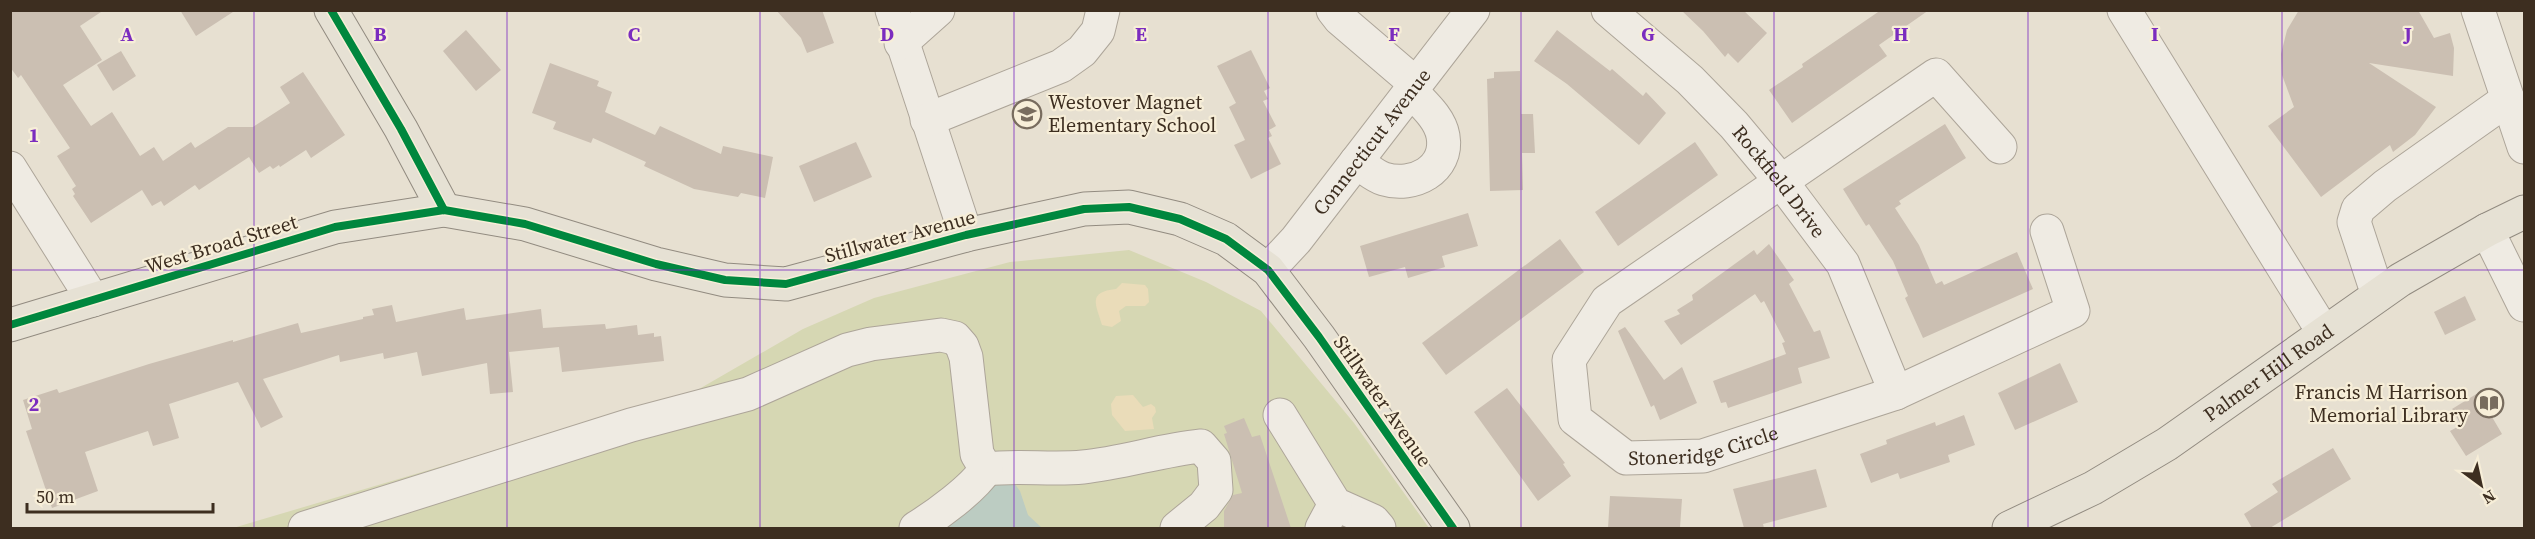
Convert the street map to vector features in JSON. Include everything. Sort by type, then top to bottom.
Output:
[{"type":"main road","points":[[331,10],[401,129],[444,210]]},
{"type":"main road","name":"Stillwater Avenue","points":[[444,210],[525,224],[656,264],[725,280],[786,284],[966,235],[1084,209],[1129,207],[1180,219],[1226,239],[1268,270],[1319,337],[1453,528]]},
{"type":"main road","name":"West Broad Street","points":[[10,325],[335,227],[444,210]]},
{"type":"main road","name":"Palmer Hill Road","points":[[2008,528],[2093,488],[2167,444],[2400,280],[2487,230],[2524,212]]},
{"type":"street","points":[[892,10],[966,235]]},
{"type":"street","points":[[901,43],[938,10]]},
{"type":"street","points":[[927,120],[1061,66],[1082,51],[1098,31],[1103,10]]},
{"type":"street","points":[[1333,10],[1414,87],[1435,118],[1443,136],[1442,155],[1431,172],[1418,180],[1400,182],[1382,179],[1356,162]]},
{"type":"street","name":"Connecticut Avenue","points":[[1268,270],[1296,240],[1473,10]]},
{"type":"street","name":"Rockfield Drive","points":[[1608,10],[1697,87],[1734,124],[1780,180],[1843,264],[1896,393]]},
{"type":"street","points":[[2124,10],[2324,333]]},
{"type":"street","points":[[2478,10],[2524,147]]},
{"type":"street","name":"Stoneridge Circle","points":[[2000,147],[1936,75],[1607,301],[1569,360],[1575,419],[1626,458],[1703,456],[1896,393],[2073,311],[2047,231]]},
{"type":"street","points":[[2378,295],[2354,222],[2358,208],[2385,186],[2508,99]]},
{"type":"street","points":[[10,168],[93,300]]},
{"type":"street","points":[[2487,230],[2524,305]]},
{"type":"street","points":[[305,528],[631,425],[748,394],[847,350],[871,344],[941,335],[955,338],[966,357],[970,372],[977,454],[986,469]]},
{"type":"street","points":[[1280,415],[1329,516],[1373,521],[1378,528]]},
{"type":"street","points":[[986,469],[1009,466],[1042,470],[1082,467],[1116,463],[1180,448],[1201,446],[1214,461],[1216,490],[1204,506],[1177,528]]},
{"type":"street","points":[[916,528],[947,507],[981,477],[986,469]]},
{"type":"green space","points":[[1129,250],[1206,282],[1261,311],[1354,423],[1429,528],[233,528],[581,425],[680,400],[803,329],[874,298],[1010,262]]},
{"type":"sand","points":[[1122,283],[1145,285],[1148,289],[1149,302],[1145,306],[1126,306],[1119,311],[1121,321],[1112,327],[1102,325],[1096,305],[1097,296],[1116,289]]},
{"type":"sand","points":[[1133,395],[1143,407],[1151,404],[1155,407],[1156,412],[1152,418],[1154,429],[1125,431],[1112,415],[1111,404],[1116,396]]},
{"type":"shaded area","points":[[1011,479],[1020,491],[1028,515],[1042,528],[940,528],[984,486]]},
{"type":"building","points":[[10,10],[104,10],[80,26],[102,60],[63,85],[91,126],[112,112],[140,156],[154,147],[163,161],[191,142],[195,148],[228,127],[253,127],[290,103],[280,87],[303,72],[345,135],[311,158],[306,150],[280,167],[279,165],[273,169],[270,166],[259,173],[249,157],[199,190],[195,185],[164,206],[161,201],[152,206],[142,190],[91,223],[73,196],[75,194],[72,189],[76,186],[57,156],[70,148],[21,75],[18,78],[10,67]]},
{"type":"building","points":[[180,10],[236,10],[196,36]]},
{"type":"building","points":[[776,10],[822,10],[834,43],[807,53],[801,38]]},
{"type":"building","points":[[1681,10],[1743,10],[1767,33],[1738,63],[1728,53],[1725,57]]},
{"type":"building","points":[[1881,10],[1929,10],[1879,45],[1887,56],[1792,123],[1769,90],[1803,67],[1802,64]]},
{"type":"building","points":[[2299,10],[2418,10],[2434,38],[2450,33],[2454,48],[2453,76],[2369,63],[2436,107],[2415,135],[2393,152],[2390,145],[2321,197],[2268,126],[2294,107],[2282,75],[2281,54],[2287,30]]},
{"type":"building","points":[[466,30],[501,70],[476,91],[443,51]]},
{"type":"building","points":[[1557,30],[1610,71],[1612,69],[1643,96],[1646,92],[1666,113],[1639,145],[1567,84],[1534,61]]},
{"type":"building","points":[[1251,50],[1270,88],[1264,91],[1268,99],[1263,101],[1276,126],[1269,130],[1272,136],[1268,138],[1281,164],[1251,179],[1234,145],[1245,140],[1229,107],[1236,103],[1217,66]]},
{"type":"building","points":[[121,51],[136,76],[113,91],[97,65]]},
{"type":"building","points":[[550,63],[599,81],[597,86],[612,92],[605,112],[655,135],[660,126],[721,154],[723,146],[773,157],[765,198],[741,193],[738,197],[694,189],[644,166],[646,162],[593,138],[591,143],[553,129],[556,122],[532,113]]},
{"type":"building","points":[[1520,71],[1521,114],[1533,114],[1535,153],[1522,153],[1523,190],[1490,191],[1487,79],[1494,78],[1494,72]]},
{"type":"building","points":[[1945,124],[1966,158],[1899,201],[1901,204],[1895,208],[1919,245],[1936,284],[1942,281],[1944,285],[2017,252],[2033,289],[1923,338],[1905,298],[1908,296],[1893,261],[1869,224],[1866,226],[1843,189]]},
{"type":"building","points":[[856,142],[872,177],[814,202],[799,166]]},
{"type":"building","points":[[1695,142],[1718,175],[1618,246],[1595,212]]},
{"type":"building","points":[[1468,213],[1478,246],[1442,256],[1445,267],[1408,278],[1405,267],[1369,277],[1360,246]]},
{"type":"building","points":[[1560,239],[1584,272],[1446,375],[1422,343]]},
{"type":"building","points":[[1769,244],[1794,280],[1789,284],[1814,332],[1820,330],[1830,358],[1798,368],[1802,383],[1728,408],[1726,402],[1721,403],[1713,381],[1786,354],[1782,343],[1785,342],[1764,301],[1761,303],[1755,294],[1681,345],[1664,321],[1680,314],[1677,310],[1693,300],[1692,295],[1754,250],[1757,255]]},
{"type":"building","points":[[2465,296],[2476,320],[2445,335],[2434,312]]},
{"type":"building","points":[[392,305],[396,322],[464,308],[466,320],[541,309],[543,328],[605,324],[606,329],[637,325],[638,335],[654,333],[654,337],[661,336],[664,361],[562,372],[559,347],[509,352],[513,392],[490,394],[487,363],[422,376],[417,352],[384,359],[383,353],[340,362],[339,355],[263,379],[283,417],[261,428],[238,382],[169,404],[179,438],[153,446],[148,431],[85,452],[98,491],[52,508],[26,431],[32,429],[23,400],[57,389],[59,393],[149,364],[298,323],[301,333],[363,319],[363,317],[374,315],[372,309]]},
{"type":"building","points":[[1625,327],[1664,380],[1682,367],[1697,403],[1660,420],[1654,405],[1651,407],[1618,331]]},
{"type":"building","points":[[2060,363],[2078,402],[2015,430],[1998,393]]},
{"type":"building","points":[[1507,388],[1565,463],[1563,464],[1571,476],[1538,501],[1474,412]]},
{"type":"building","points":[[2478,393],[2502,434],[2466,456],[2450,431],[2461,425],[2452,409]]},
{"type":"building","points":[[1964,415],[1975,445],[1948,455],[1950,462],[1900,479],[1898,473],[1871,483],[1860,454],[1887,444],[1886,440],[1935,422],[1936,426]]},
{"type":"building","points":[[1244,418],[1252,437],[1260,435],[1291,528],[1224,528],[1224,511],[1233,495],[1242,493],[1224,434],[1227,433],[1224,426]]},
{"type":"building","points":[[2333,448],[2351,479],[2270,528],[2252,528],[2244,514],[2278,492],[2272,484]]},
{"type":"building","points":[[1816,469],[1827,507],[1763,524],[1764,528],[1744,528],[1733,489]]},
{"type":"building","points":[[1610,496],[1682,499],[1680,528],[1608,528]]},
{"type":"cycle path","points":[[331,10],[401,129],[444,210]]},
{"type":"cycle path","points":[[10,325],[335,227],[444,210],[525,224],[656,264],[725,280],[786,284],[966,235],[1084,209],[1129,207],[1180,219],[1226,239],[1268,270],[1319,337],[1453,528]]},
{"type":"place","name":"Westover Magnet Elementary School","points":[[1027,114]]},
{"type":"place","name":"Francis M Harrison Memorial Library","points":[[2489,403]]}]
